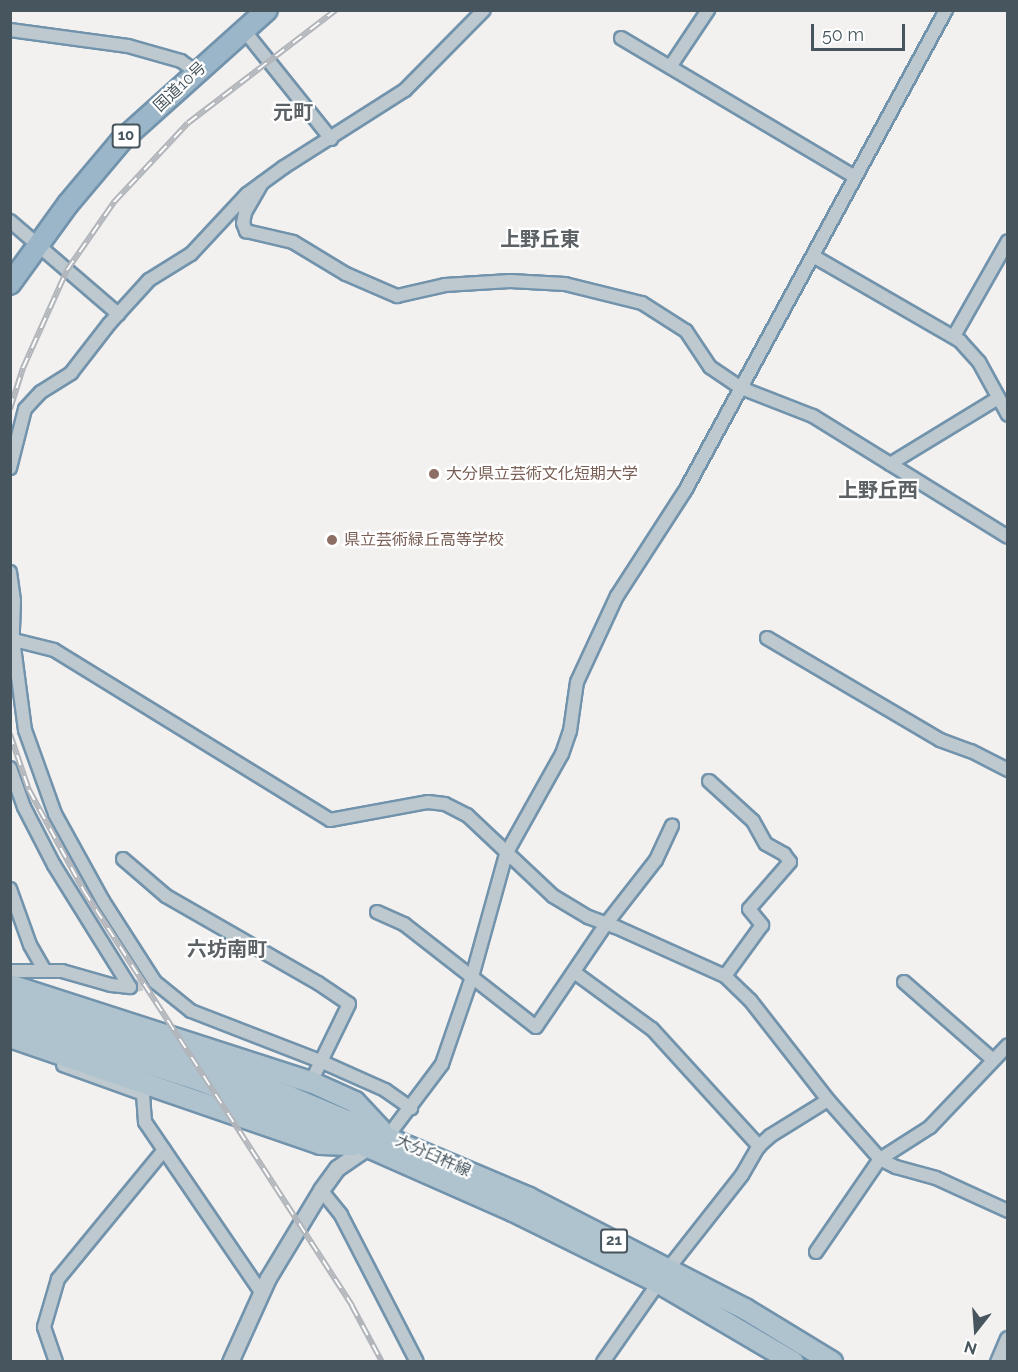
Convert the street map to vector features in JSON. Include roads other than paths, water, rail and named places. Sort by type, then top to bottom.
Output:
[{"type":"highway","name":"国道10号","points":[[10,284],[68,204],[121,141],[243,29],[267,10]]},
{"type":"main road","points":[[10,986],[311,1082],[355,1102],[388,1136]]},
{"type":"main road","name":"大分臼杵線","points":[[10,1002],[205,1065],[388,1136],[529,1198],[663,1276],[786,1360]]},
{"type":"main road","name":"大分臼杵線","points":[[10,1019],[199,1080],[366,1146],[745,1310],[832,1362]]},
{"type":"main road","points":[[10,1037],[76,1065],[320,1144],[366,1146]]},
{"type":"street","points":[[10,468],[25,409],[41,392],[71,374],[118,314],[149,280],[191,254],[239,200],[416,81],[484,10]]},
{"type":"street","points":[[669,67],[708,10]]},
{"type":"street","points":[[230,1362],[261,1292],[321,1190],[337,1168],[366,1146],[388,1136],[442,1064],[472,977],[506,854],[562,754],[570,731],[577,682],[616,596],[685,491],[946,10]]},
{"type":"street","points":[[243,29],[331,139]]},
{"type":"street","points":[[10,30],[128,46],[181,61],[196,72]]},
{"type":"street","points":[[621,38],[855,177]]},
{"type":"street","points":[[262,183],[243,218],[244,228],[252,234],[293,242],[346,274],[398,296],[445,285],[510,281],[565,284],[642,303],[686,331],[710,367],[741,388],[813,416],[1008,537]]},
{"type":"street","points":[[10,221],[118,314]]},
{"type":"street","points":[[954,336],[1008,241]]},
{"type":"street","points":[[813,256],[954,336],[979,362],[1008,415]]},
{"type":"street","points":[[890,465],[998,398]]},
{"type":"street","points":[[10,572],[14,601],[12,639],[26,730],[55,814],[103,901],[155,982],[191,1011],[320,1060],[385,1090],[411,1108]]},
{"type":"street","points":[[767,638],[940,740],[971,751],[1008,770]]},
{"type":"street","points":[[12,639],[54,650],[330,820],[428,801],[445,804],[467,815],[553,896],[606,924],[660,945],[725,976],[750,1000],[828,1100],[880,1159],[897,1167],[936,1178],[1008,1210]]},
{"type":"street","points":[[10,768],[24,807],[54,865],[130,987],[111,986],[62,971],[10,971]]},
{"type":"street","points":[[708,781],[753,821],[766,843],[784,854],[789,862],[749,909],[762,925],[725,976]]},
{"type":"street","points":[[377,912],[404,924],[536,1027],[606,924],[656,860],[672,826]]},
{"type":"street","points":[[123,858],[166,896],[318,983],[349,1004],[311,1082]]},
{"type":"street","points":[[10,889],[30,945],[45,970]]},
{"type":"street","points":[[574,972],[652,1029],[759,1146]]},
{"type":"street","points":[[904,982],[992,1059]]},
{"type":"street","points":[[816,1252],[880,1159],[930,1127],[992,1059],[1008,1046]]},
{"type":"street","points":[[10,1047],[76,1065],[144,1094],[145,1122],[261,1292]]},
{"type":"street","points":[[603,1362],[663,1276],[720,1206],[759,1146],[770,1136],[828,1100]]},
{"type":"street","points":[[56,1362],[44,1327],[58,1280],[164,1150]]},
{"type":"street","points":[[321,1190],[341,1215],[417,1362]]},
{"type":"tunnel","points":[[130,987],[155,982]]},
{"type":"railway","points":[[10,409],[23,368],[67,270],[114,202],[188,123],[336,10]]},
{"type":"railway","points":[[10,734],[29,790],[84,891],[352,1306],[382,1362]]},
{"type":"place","name":"大分県立芸術文化短期大学","points":[[434,474]]},
{"type":"place","name":"県立芸術緑丘高等学校","points":[[332,540]]},
{"type":"district","name":"元町","points":[[293,112]]},
{"type":"district","name":"上野丘東","points":[[540,239]]},
{"type":"district","name":"上野丘西","points":[[878,490]]},
{"type":"district","name":"六坊南町","points":[[227,949]]}]
